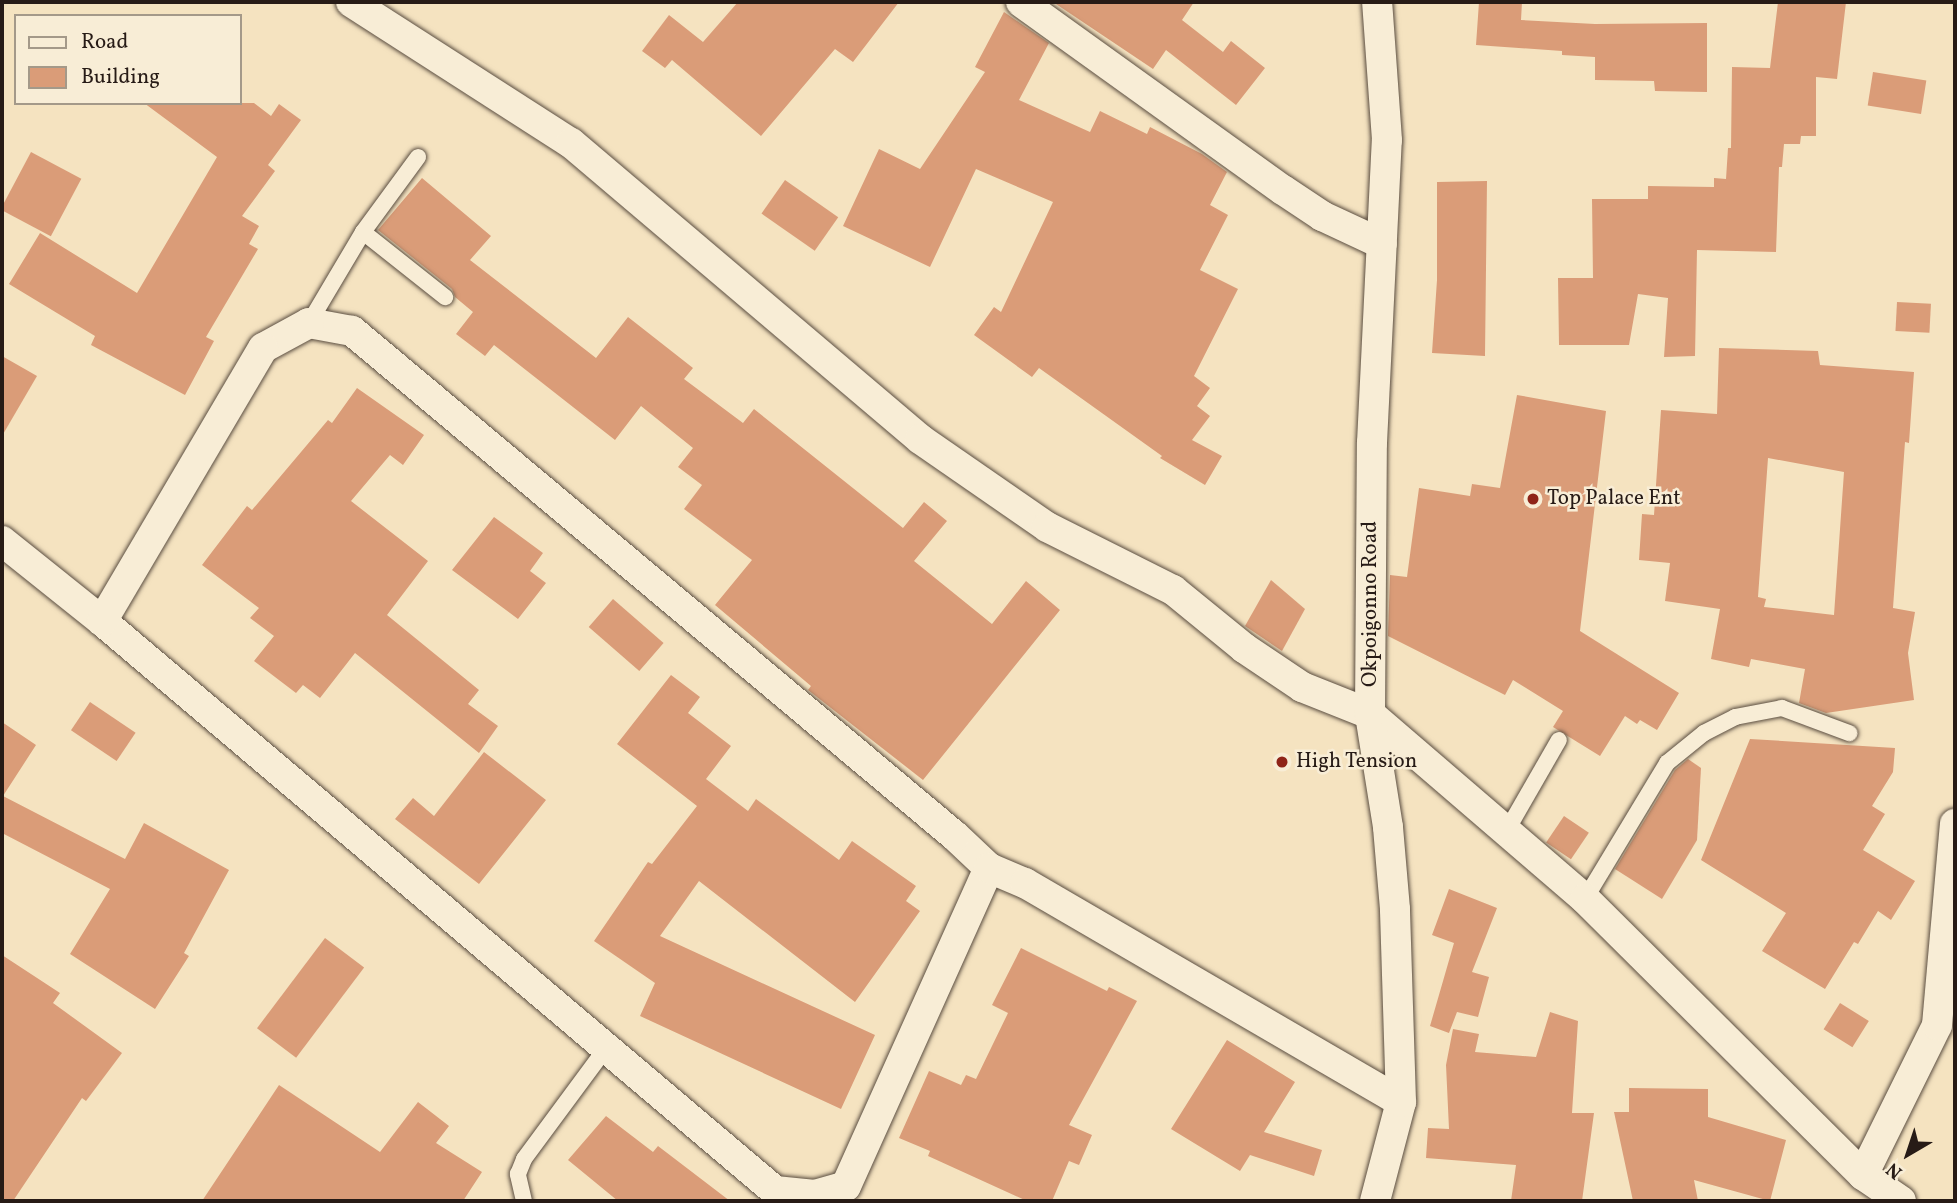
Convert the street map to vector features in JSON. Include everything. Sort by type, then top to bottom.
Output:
[{"type":"street","points":[[351,2],[571,143],[920,439],[1047,527],[1173,590],[1244,648],[1303,687],[1370,714],[1585,899],[1863,1175],[1901,1201]]},
{"type":"street","points":[[1021,2],[1283,190],[1322,216],[1382,244]]},
{"type":"street","name":"Okpoigonno Road","points":[[1375,1201],[1401,1102],[1394,895],[1388,827],[1370,714],[1372,443],[1387,140],[1377,2]]},
{"type":"street","points":[[102,621],[263,348],[309,323],[352,331],[944,827],[989,868],[1025,883],[1401,1102]]},
{"type":"street","points":[[2,541],[102,621],[775,1191],[815,1195],[846,1186],[989,868]]},
{"type":"street","points":[[1863,1175],[1937,1025],[1955,824]]},
{"type":"lane","points":[[309,323],[363,232],[418,157]]},
{"type":"lane","points":[[363,232],[445,297]]},
{"type":"lane","points":[[1585,899],[1667,763],[1703,733],[1735,717],[1782,708],[1849,733]]},
{"type":"lane","points":[[1506,832],[1559,740]]},
{"type":"lane","points":[[524,1201],[518,1174],[524,1158],[606,1048]]},
{"type":"building","points":[[738,2],[899,2],[853,62],[835,49],[761,136],[672,60],[665,68],[642,51],[669,15],[703,42]]},
{"type":"building","points":[[1053,2],[1194,2],[1182,20],[1223,52],[1231,41],[1265,68],[1236,105],[1166,50],[1153,69]]},
{"type":"building","points":[[1479,2],[1522,2],[1521,20],[1595,24],[1707,23],[1707,92],[1655,91],[1654,81],[1595,80],[1595,57],[1562,55],[1562,51],[1476,45]]},
{"type":"building","points":[[1778,2],[1846,2],[1837,79],[1816,77],[1816,136],[1801,136],[1800,144],[1784,144],[1782,167],[1779,167],[1776,252],[1697,250],[1695,356],[1664,357],[1668,298],[1638,294],[1629,345],[1559,345],[1558,278],[1593,278],[1592,199],[1648,199],[1648,186],[1714,187],[1714,178],[1726,179],[1728,148],[1731,148],[1732,67],[1770,68]]},
{"type":"building","points":[[1004,12],[1049,43],[1019,100],[1090,132],[1100,111],[1147,134],[1150,127],[1202,154],[1227,172],[1210,205],[1228,215],[1200,270],[1238,289],[1194,376],[1210,388],[1197,406],[1210,416],[1192,440],[1222,456],[1205,485],[1160,458],[1162,456],[1039,368],[1032,377],[974,335],[994,307],[1001,312],[1053,202],[976,169],[930,267],[843,226],[879,149],[920,169],[985,72],[975,67]]},
{"type":"building","points":[[1873,72],[1926,80],[1921,114],[1868,106]]},
{"type":"building","points":[[254,103],[271,116],[279,104],[301,120],[268,165],[275,171],[242,216],[259,226],[249,244],[258,249],[206,337],[214,341],[185,395],[91,345],[95,336],[9,284],[40,233],[137,293],[217,157],[147,105]]},
{"type":"building","points":[[31,152],[81,179],[51,236],[2,210]]},
{"type":"building","points":[[422,178],[491,236],[470,260],[596,358],[628,317],[693,368],[684,379],[743,423],[754,409],[903,528],[924,502],[947,521],[914,561],[992,624],[1026,581],[1060,610],[923,780],[808,690],[811,686],[715,605],[752,560],[684,509],[702,485],[678,467],[693,448],[641,406],[615,440],[494,345],[485,356],[456,334],[473,312],[455,297],[452,289],[378,230]]},
{"type":"building","points":[[785,180],[838,217],[815,251],[761,214]]},
{"type":"building","points":[[1487,181],[1485,356],[1432,353],[1437,280],[1437,182]]},
{"type":"building","points":[[1897,302],[1931,304],[1929,333],[1895,331]]},
{"type":"building","points":[[1719,348],[1818,351],[1820,365],[1914,372],[1909,443],[1905,442],[1893,608],[1915,612],[1908,653],[1914,700],[1826,713],[1799,703],[1805,669],[1751,659],[1749,667],[1711,659],[1720,609],[1665,601],[1670,563],[1639,560],[1642,514],[1654,515],[1661,410],[1717,414]],"holes":[[[1768,458],[1844,472],[1834,615],[1764,607],[1766,599],[1758,597]]]},
{"type":"building","points":[[2,356],[37,376],[2,436]]},
{"type":"building","points":[[357,388],[424,435],[403,465],[390,455],[351,501],[428,561],[387,615],[479,690],[468,704],[498,726],[479,753],[355,653],[320,698],[303,685],[296,693],[254,661],[274,636],[250,618],[259,608],[202,565],[247,506],[252,510],[328,420],[332,423]]},
{"type":"building","points":[[1517,395],[1606,411],[1580,631],[1679,693],[1657,730],[1640,720],[1637,724],[1625,716],[1600,756],[1553,727],[1563,711],[1513,680],[1505,695],[1388,636],[1390,575],[1407,577],[1419,488],[1470,496],[1472,484],[1500,488]]},
{"type":"building","points":[[494,517],[543,553],[530,571],[546,583],[518,619],[452,570]]},
{"type":"building","points":[[1271,580],[1305,609],[1282,651],[1245,626]]},
{"type":"building","points":[[613,599],[664,643],[639,671],[589,627]]},
{"type":"building","points":[[671,675],[700,697],[688,713],[731,746],[706,779],[748,811],[756,799],[839,860],[852,841],[916,886],[906,901],[920,911],[855,1002],[699,881],[660,936],[875,1035],[841,1109],[640,1016],[655,983],[594,941],[648,862],[652,864],[697,806],[617,744]]},
{"type":"building","points":[[90,702],[136,733],[117,761],[71,730]]},
{"type":"building","points":[[2,722],[36,745],[3,796],[125,859],[144,823],[229,870],[184,953],[189,956],[155,1009],[70,954],[110,889],[2,833]]},
{"type":"building","points":[[1750,739],[1895,748],[1893,772],[1872,806],[1885,814],[1863,850],[1915,881],[1891,920],[1878,911],[1858,944],[1854,942],[1825,989],[1762,951],[1786,913],[1701,860]]},
{"type":"building","points":[[484,752],[546,800],[479,884],[395,819],[413,798],[434,816]]},
{"type":"building","points":[[1688,759],[1701,768],[1697,840],[1662,899],[1615,869],[1675,770]]},
{"type":"building","points":[[1564,816],[1589,833],[1571,859],[1546,843]]},
{"type":"building","points":[[1449,889],[1497,908],[1472,972],[1489,977],[1478,1017],[1457,1012],[1449,1033],[1430,1026],[1454,943],[1432,935]]},
{"type":"building","points":[[325,938],[364,967],[296,1058],[257,1028]]},
{"type":"building","points":[[1021,948],[1107,991],[1109,987],[1137,1001],[1069,1125],[1092,1135],[1079,1165],[1069,1161],[1052,1201],[1027,1201],[928,1156],[930,1151],[899,1138],[929,1071],[961,1085],[966,1075],[976,1079],[1008,1013],[992,1005]]},
{"type":"building","points":[[2,955],[60,993],[53,1003],[122,1053],[86,1101],[82,1098],[13,1201],[2,1201]]},
{"type":"building","points":[[1840,1003],[1869,1021],[1852,1047],[1824,1029]]},
{"type":"building","points":[[1550,1012],[1578,1021],[1572,1113],[1594,1113],[1582,1201],[1511,1201],[1516,1165],[1426,1158],[1428,1128],[1449,1129],[1446,1065],[1453,1029],[1479,1034],[1475,1052],[1536,1057]]},
{"type":"building","points":[[1227,1040],[1295,1082],[1264,1132],[1322,1150],[1314,1176],[1250,1155],[1240,1171],[1171,1129]]},
{"type":"building","points":[[279,1085],[380,1152],[418,1102],[449,1126],[436,1143],[482,1172],[463,1201],[202,1201]]},
{"type":"building","points":[[1629,1088],[1708,1089],[1708,1117],[1786,1140],[1770,1201],[1694,1180],[1698,1201],[1633,1201],[1614,1112],[1629,1112]]},
{"type":"building","points":[[606,1116],[653,1152],[658,1146],[730,1201],[618,1201],[568,1160]]},
{"type":"place","name":"Top Palace Ent","points":[[1533,499]]},
{"type":"place","name":"High Tension","points":[[1282,762]]}]
